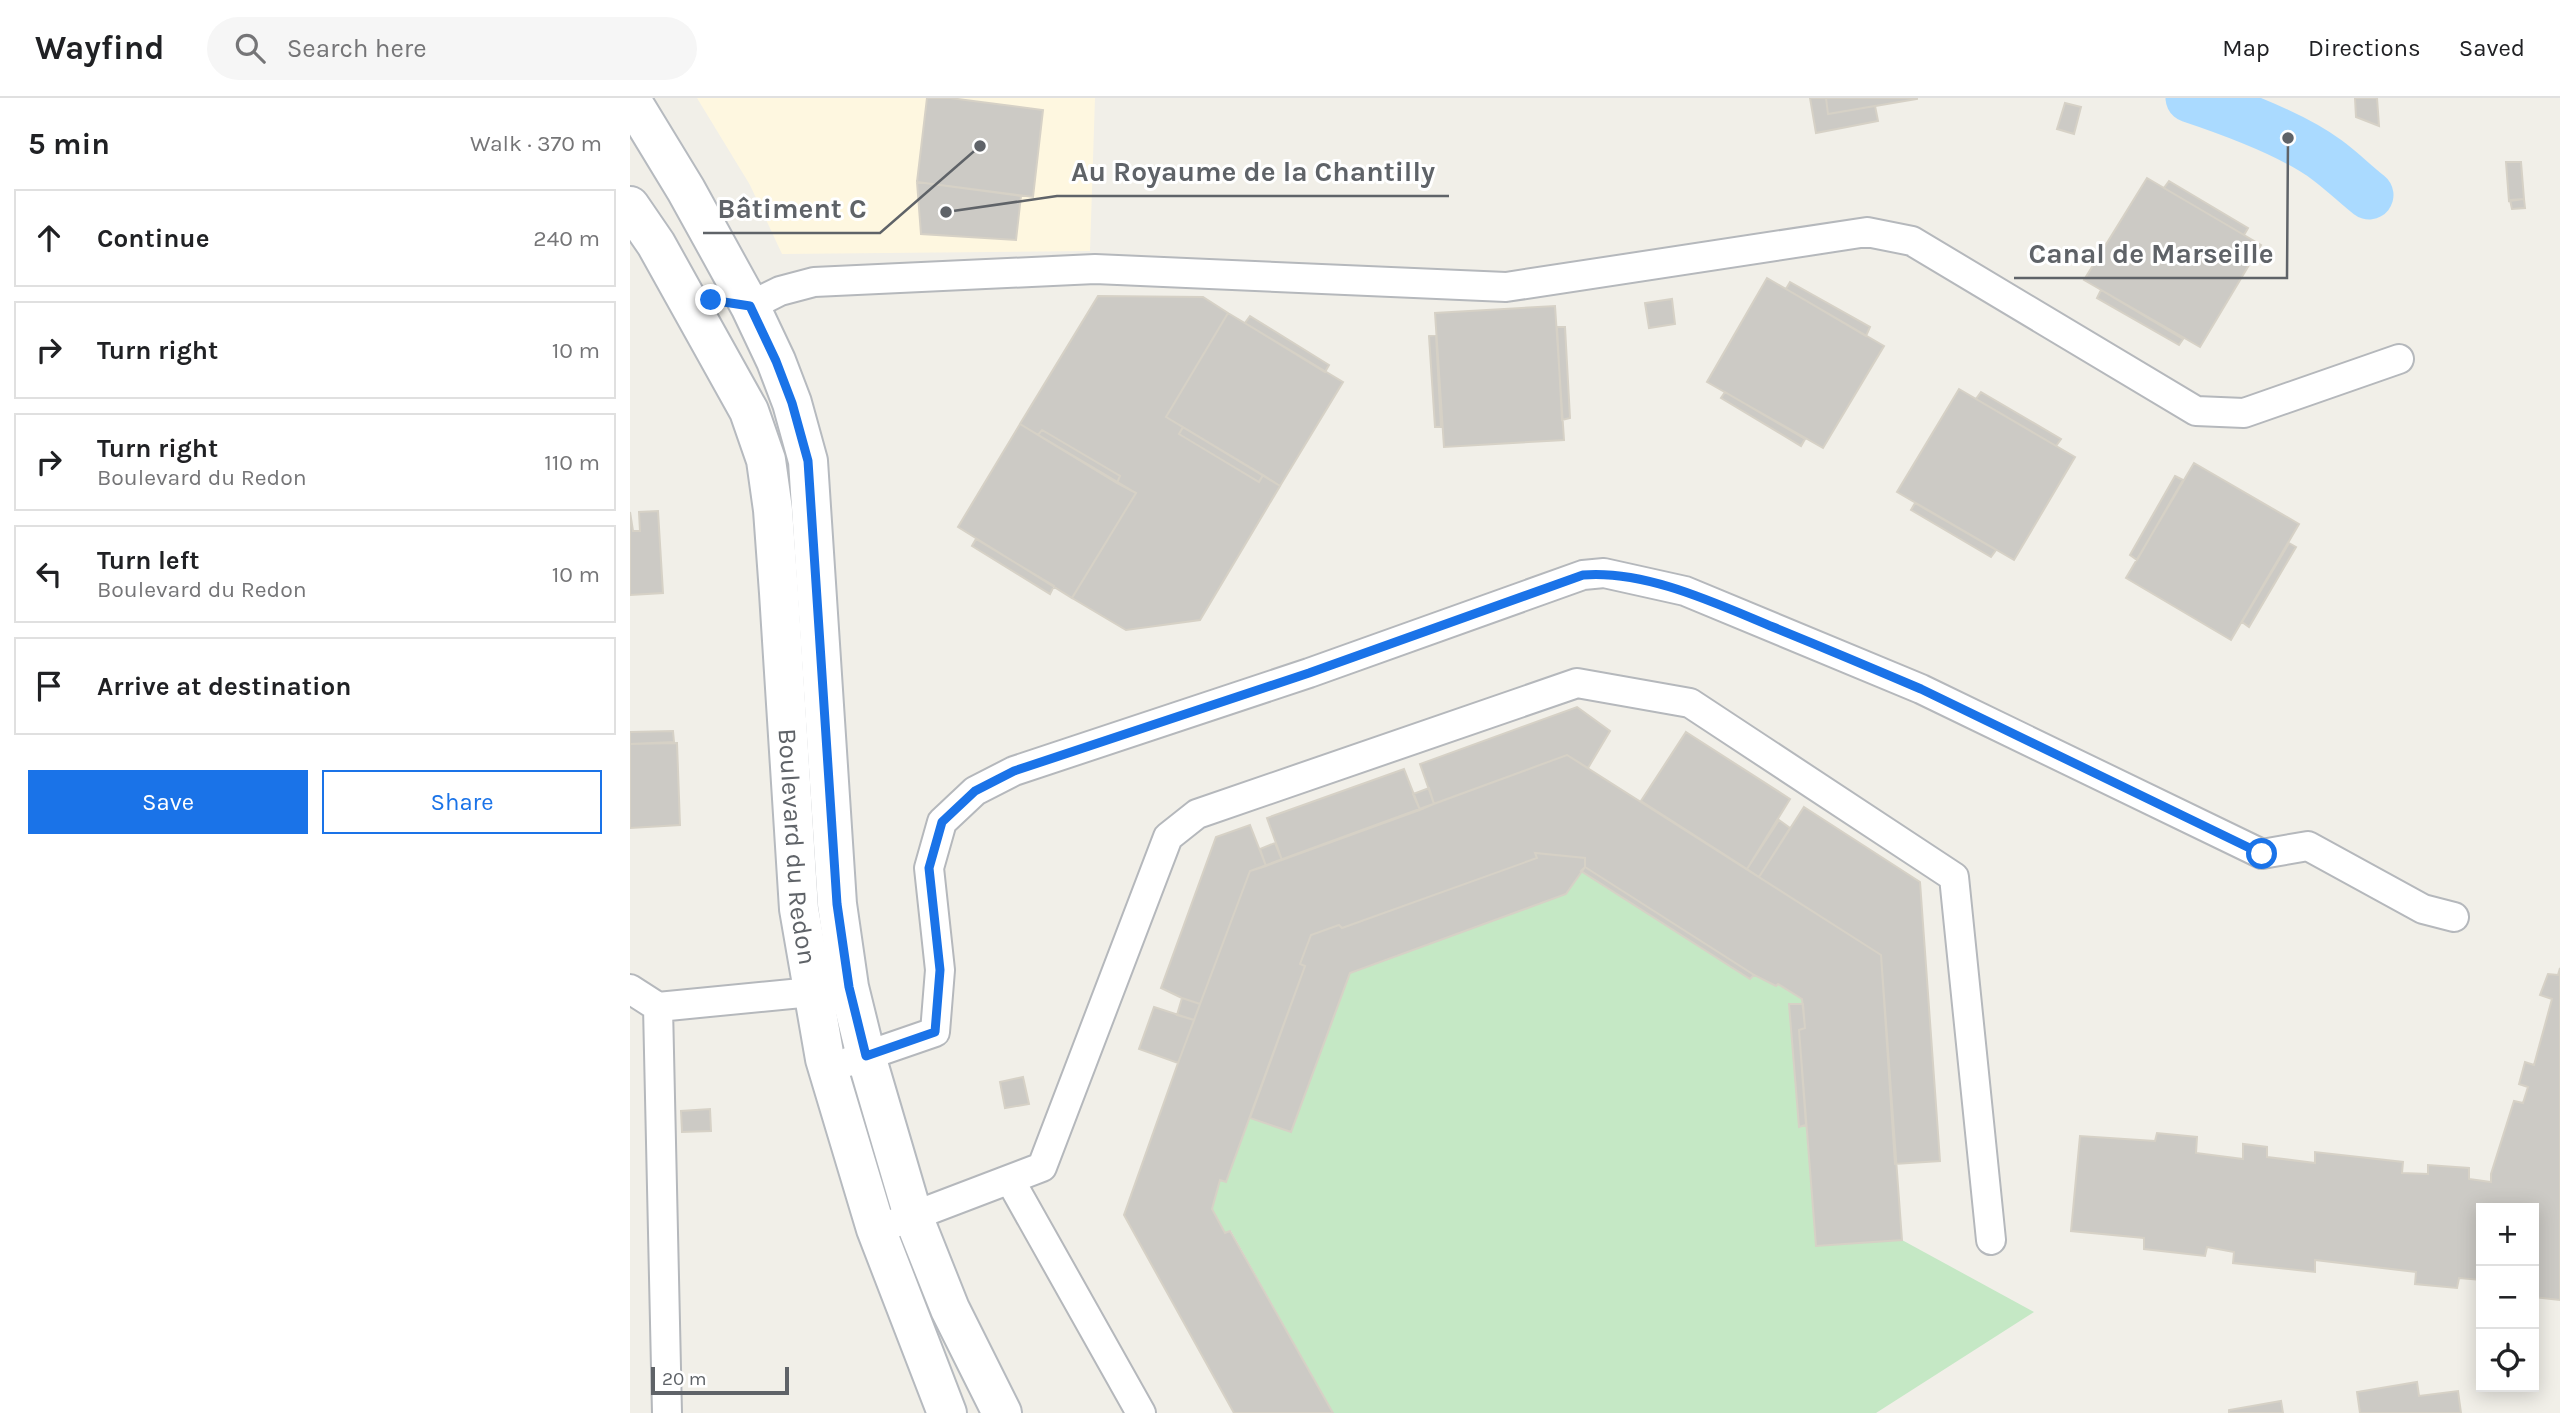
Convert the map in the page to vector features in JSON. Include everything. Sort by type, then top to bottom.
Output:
[{"type":"street","name":"Boulevard du Redon","points":[[630,98],[680,180],[750,306],[792,403],[808,461],[837,904],[828,1069],[876,1230],[947,1413]]},
{"type":"street","name":"Boulevard du Redon","points":[[630,206],[656,244],[749,411],[766,460],[773,510],[799,909],[831,990],[866,1056],[913,1216],[950,1309],[1002,1413]]},
{"type":"street","points":[[675,280],[711,300],[750,306]]},
{"type":"lane","points":[[750,306],[780,291],[814,282],[1095,269],[1506,286],[1867,232],[1912,241],[2196,411],[2244,413],[2399,359]]},
{"type":"lane","points":[[828,1069],[935,1032],[940,970],[929,868],[942,822],[975,791],[1014,771],[1298,677],[1583,575],[1604,573],[1685,591],[1921,689],[2262,854],[2308,846],[2423,909],[2454,917]]},
{"type":"lane","points":[[876,1230],[1042,1167],[1168,836],[1197,814],[1577,682],[1690,703],[1954,877],[1991,1240]]},
{"type":"lane","points":[[630,989],[658,1007],[831,990]]},
{"type":"lane","points":[[658,1007],[667,1413]]},
{"type":"lane","points":[[1010,1180],[1141,1413]]},
{"type":"shaded area","points":[[697,98],[1095,98],[1090,251],[782,254],[750,185]]},
{"type":"green space","points":[[1581,871],[1750,979],[1754,975],[1776,986],[1778,984],[1802,999],[1803,1004],[1790,1004],[1800,1127],[1806,1125],[1816,1245],[1902,1240],[2034,1312],[1876,1413],[1333,1413],[1231,1231],[1225,1233],[1212,1209],[1220,1180],[1226,1182],[1250,1118],[1291,1132],[1350,973]]},
{"type":"building","points":[[927,98],[950,98],[1043,110],[1033,197],[917,182]]},
{"type":"building","points":[[1810,98],[1826,98],[1828,114],[1875,106],[1878,121],[1816,133]]},
{"type":"building","points":[[1826,98],[1917,98],[1917,99],[1828,114]]},
{"type":"building","points":[[2355,98],[2377,98],[2379,126],[2356,117]]},
{"type":"building","points":[[2065,103],[2081,107],[2074,134],[2057,129]]},
{"type":"building","points":[[2506,162],[2521,162],[2524,199],[2509,201]]},
{"type":"building","points":[[2147,178],[2261,245],[2200,347],[2084,280]]},
{"type":"building","points":[[2169,181],[2248,228],[2244,235],[2164,188]]},
{"type":"building","points":[[917,182],[1021,196],[1016,240],[921,234]]},
{"type":"building","points":[[2524,199],[2525,208],[2512,209],[2510,200]]},
{"type":"building","points":[[1767,278],[1884,346],[1823,448],[1707,382]]},
{"type":"building","points":[[1790,282],[1870,327],[1866,336],[1786,289]]},
{"type":"building","points":[[2101,290],[2183,339],[2179,345],[2097,298]]},
{"type":"building","points":[[1098,296],[1203,297],[1228,313],[1166,417],[1183,427],[1179,434],[1259,482],[1263,475],[1280,486],[1200,620],[1126,630],[1072,598],[1136,493],[1117,483],[1120,476],[1042,430],[1038,435],[1020,424]]},
{"type":"building","points":[[1672,299],[1675,324],[1649,328],[1645,303]]},
{"type":"building","points":[[1555,306],[1564,440],[1444,447],[1435,313]]},
{"type":"building","points":[[1228,313],[1343,382],[1280,486],[1166,417]]},
{"type":"building","points":[[1250,316],[1329,365],[1325,372],[1245,323]]},
{"type":"building","points":[[1557,327],[1565,327],[1570,418],[1562,420]]},
{"type":"building","points":[[1436,335],[1441,427],[1435,427],[1429,336]]},
{"type":"building","points":[[1959,389],[2075,457],[2014,560],[1897,492]]},
{"type":"building","points":[[1725,392],[1805,439],[1801,446],[1721,398]]},
{"type":"building","points":[[1981,392],[2061,439],[2056,446],[1976,399]]},
{"type":"building","points":[[1020,424],[1136,493],[1072,598],[958,527]]},
{"type":"building","points":[[1183,427],[1263,475],[1259,482],[1179,434]]},
{"type":"building","points":[[1042,430],[1120,476],[1117,483],[1038,435]]},
{"type":"building","points":[[2194,463],[2299,524],[2231,640],[2126,578]]},
{"type":"building","points":[[2175,476],[2183,480],[2137,560],[2130,555]]},
{"type":"building","points":[[1915,503],[1996,550],[1991,557],[1911,510]]},
{"type":"building","points":[[658,511],[663,593],[630,595],[630,512],[633,531],[640,531],[639,512]]},
{"type":"building","points":[[976,539],[1054,586],[1050,594],[972,546]]},
{"type":"building","points":[[2289,543],[2296,547],[2249,627],[2242,622]]},
{"type":"building","points":[[1577,707],[1610,731],[1588,768],[1567,755],[1434,804],[1420,764]]},
{"type":"building","points":[[673,731],[674,742],[630,744],[630,732]]},
{"type":"building","points":[[1686,732],[1790,799],[1747,869],[1641,801]]},
{"type":"building","points":[[677,743],[680,825],[630,828],[630,744]]},
{"type":"building","points":[[1567,755],[1881,955],[1902,1240],[1816,1246],[1799,1030],[1805,1028],[1802,999],[1778,984],[1776,986],[1754,975],[1585,867],[1585,858],[1535,853],[1537,858],[1342,928],[1339,925],[1311,935],[1300,964],[1305,966],[1226,1182],[1220,1180],[1212,1209],[1225,1233],[1230,1231],[1333,1413],[1234,1413],[1124,1215],[1250,871]]},
{"type":"building","points":[[1404,769],[1420,810],[1282,860],[1267,818]]},
{"type":"building","points":[[1429,788],[1434,804],[1420,810],[1413,794]]},
{"type":"building","points":[[1804,807],[1920,882],[1940,1161],[1895,1164],[1881,955],[1759,877]]},
{"type":"building","points":[[1779,820],[1790,828],[1759,877],[1747,869]]},
{"type":"building","points":[[1250,825],[1266,866],[1250,871],[1200,1004],[1182,998],[1161,988],[1216,837]]},
{"type":"building","points":[[1275,843],[1282,860],[1266,866],[1260,849]]},
{"type":"building","points":[[1535,853],[1585,858],[1585,867],[1566,894],[1350,973],[1291,1132],[1250,1118],[1305,966],[1300,964],[1311,935],[1339,925],[1342,928],[1537,858]]},
{"type":"building","points":[[1585,867],[1754,975],[1750,979],[1581,871]]},
{"type":"building","points":[[2560,968],[2560,1300],[2539,1298],[2539,1203],[2476,1203],[2476,1280],[2459,1278],[2457,1288],[2415,1284],[2416,1272],[2315,1260],[2315,1272],[2233,1263],[2234,1252],[2207,1247],[2205,1256],[2144,1249],[2144,1238],[2071,1231],[2080,1136],[2155,1141],[2157,1133],[2197,1137],[2196,1153],[2243,1159],[2243,1144],[2267,1147],[2267,1157],[2315,1163],[2315,1152],[2403,1162],[2402,1173],[2428,1174],[2428,1165],[2469,1168],[2469,1179],[2491,1182],[2491,1174],[2514,1101],[2523,1103],[2528,1087],[2519,1084],[2525,1062],[2534,1065],[2552,999],[2540,995],[2548,974],[2558,975]]},
{"type":"building","points":[[1182,998],[1200,1004],[1194,1020],[1177,1015]]},
{"type":"building","points":[[1789,1004],[1803,1004],[1805,1028],[1799,1030],[1806,1125],[1799,1127]]},
{"type":"building","points":[[1154,1007],[1194,1020],[1178,1063],[1139,1049]]},
{"type":"building","points":[[1023,1077],[1029,1104],[1005,1108],[1000,1082]]},
{"type":"building","points":[[710,1109],[711,1131],[682,1132],[681,1111]]},
{"type":"building","points":[[2417,1382],[2419,1396],[2458,1391],[2461,1413],[2360,1413],[2357,1392]]},
{"type":"building","points":[[2281,1401],[2283,1413],[2229,1413],[2229,1410]]},
{"type":"waterway","points":[[2190,98],[2243,117],[2297,141],[2327,160],[2369,195]]},
{"type":"place","name":"Canal de Marseille","points":[[2288,138]]},
{"type":"place","name":"Bâtiment C","points":[[980,146]]},
{"type":"place","name":"Au Royaume de la Chantilly","points":[[946,212]]},
{"type":"route","points":[[711,300],[750,306],[792,403],[808,461],[837,904],[849,987],[866,1056],[935,1032],[940,970],[929,868],[942,822],[975,791],[1014,771],[1309,673],[1583,575],[1604,573],[1685,591],[1869,666],[2262,854]]}]
